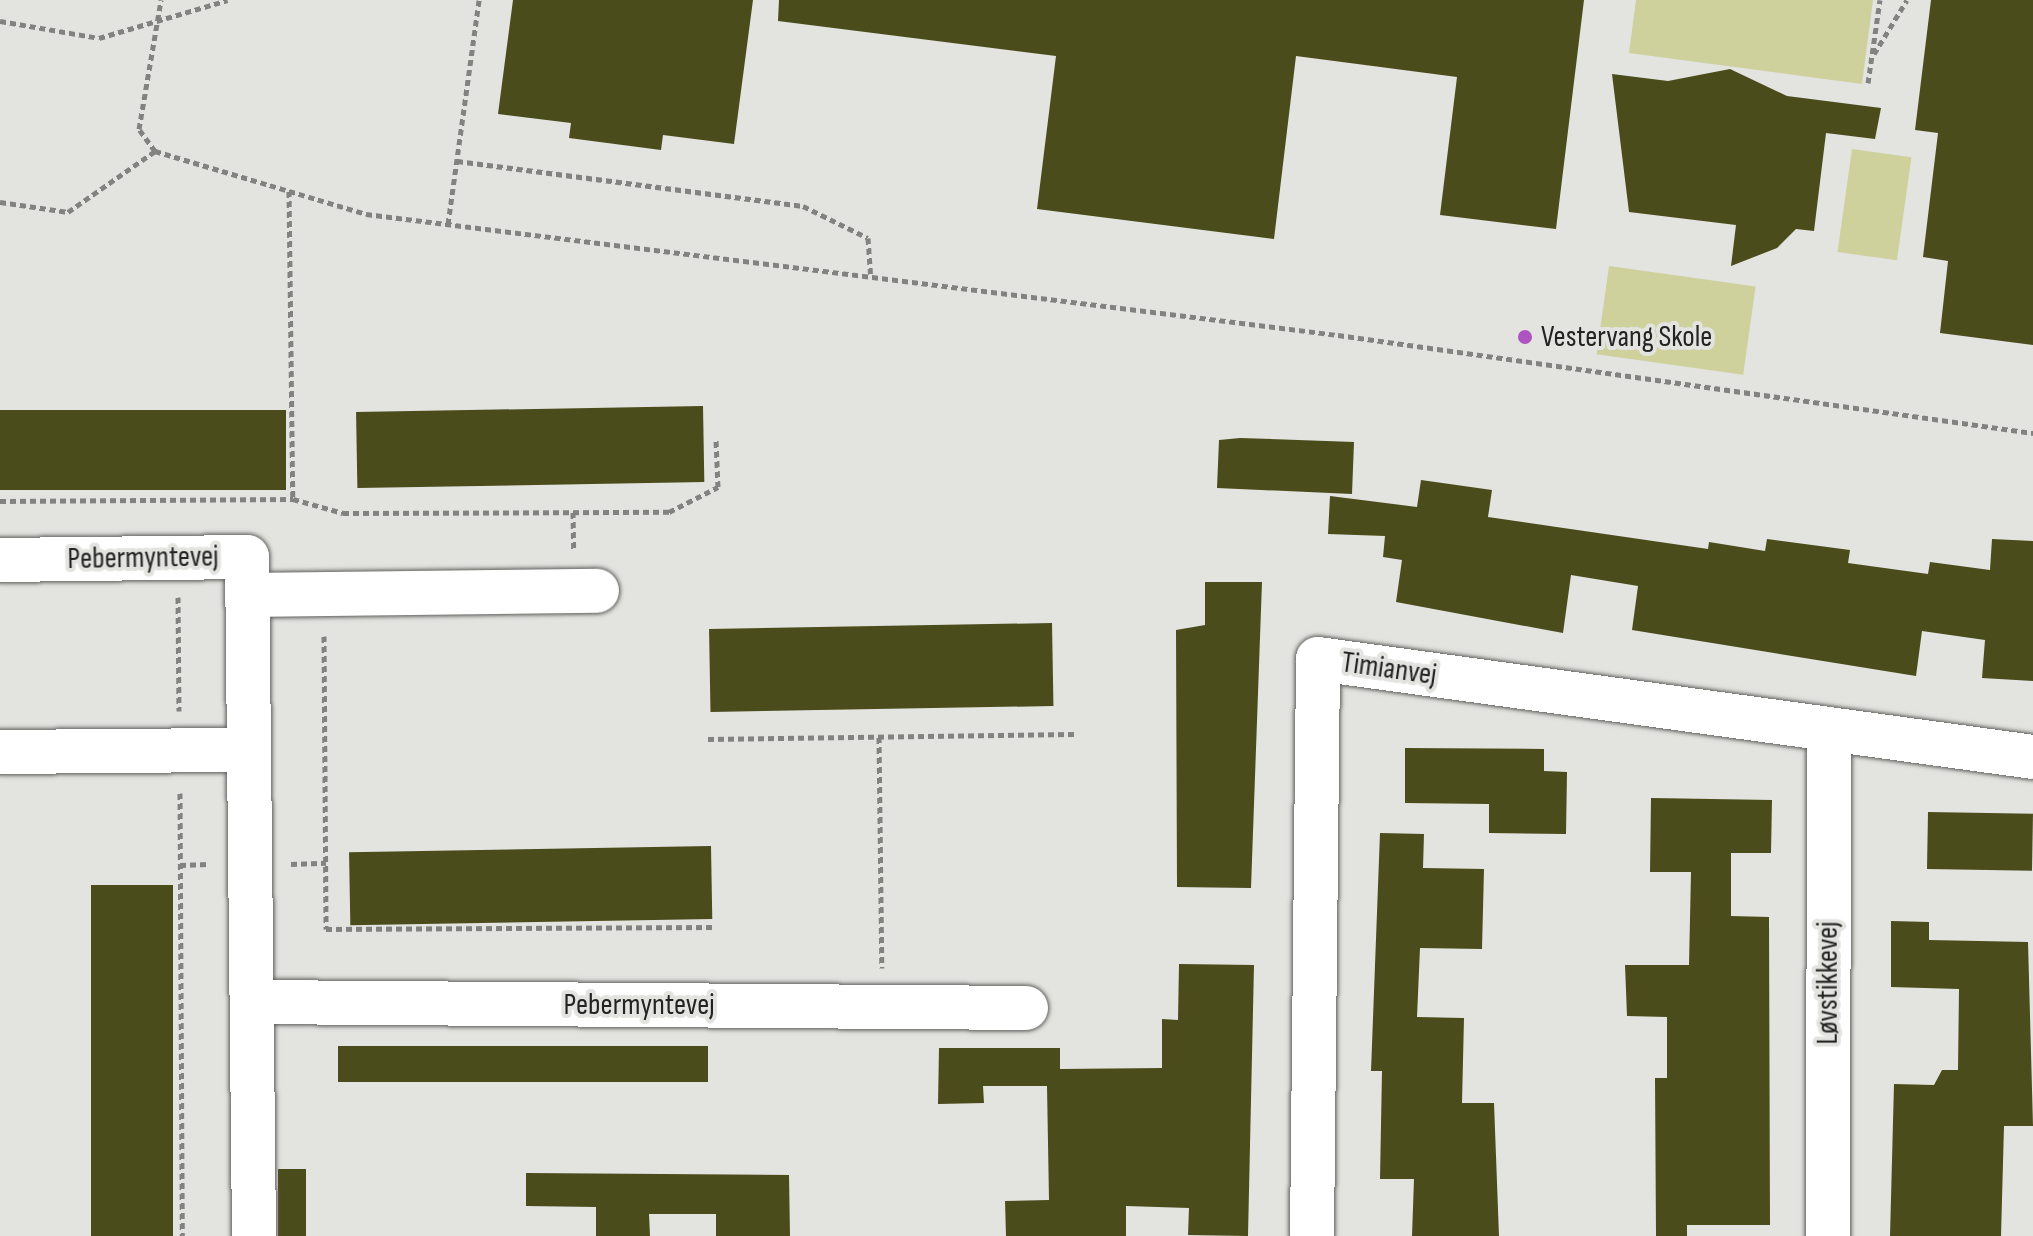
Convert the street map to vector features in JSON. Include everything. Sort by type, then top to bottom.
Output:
[{"type":"street","name":"Pebermyntevej","points":[[0,560],[247,557],[254,1236]]},
{"type":"street","name":"Pebermyntevej","points":[[247,595],[597,591]]},
{"type":"street","name":"Timianvej","points":[[1312,1236],[1318,659],[2033,757]]},
{"type":"street","name":"Løvstikkevej","points":[[1828,1236],[1829,730]]},
{"type":"street","points":[[0,752],[249,750]]},
{"type":"street","name":"Pebermyntevej","points":[[252,1002],[1026,1008]]},
{"type":"path","points":[[161,0],[139,129],[155,151],[366,214],[871,277],[2033,433]]},
{"type":"path","points":[[0,21],[99,38],[228,0]]},
{"type":"path","points":[[448,224],[479,0]]},
{"type":"path","points":[[1868,83],[1880,0]]},
{"type":"path","points":[[1872,58],[1907,0]]},
{"type":"path","points":[[0,202],[68,212],[155,151]]},
{"type":"path","points":[[457,161],[803,206],[868,238],[871,277]]},
{"type":"path","points":[[289,191],[293,499]]},
{"type":"path","points":[[0,501],[293,499],[343,513],[669,512],[718,487],[716,439]]},
{"type":"path","points":[[178,500],[182,1236]]},
{"type":"path","points":[[324,595],[326,929],[716,927]]},
{"type":"path","points":[[708,739],[1074,734]]},
{"type":"path","points":[[879,737],[882,1007]]},
{"type":"green space","points":[[1636,0],[1873,0],[1862,84],[1629,53]]},
{"type":"green space","points":[[1852,149],[1911,157],[1897,260],[1838,252]]},
{"type":"green space","points":[[1609,266],[1756,287],[1743,375],[1597,354]]},
{"type":"building","points":[[513,0],[753,0],[734,144],[663,135],[661,150],[569,138],[571,123],[498,114]]},
{"type":"building","points":[[779,0],[1584,0],[1556,229],[1440,215],[1457,77],[1296,56],[1274,239],[1037,209],[1056,56],[778,21]]},
{"type":"building","points":[[1931,0],[2033,0],[2033,345],[1940,333],[1948,261],[1923,257],[1938,133],[1915,130]]},
{"type":"building","points":[[1730,69],[1787,96],[1881,108],[1875,139],[1826,133],[1814,231],[1796,229],[1777,248],[1731,266],[1736,225],[1629,212],[1612,74],[1668,81]]},
{"type":"building","points":[[703,406],[704,482],[357,488],[356,412]]},
{"type":"building","points":[[0,410],[286,410],[286,490],[0,490]]},
{"type":"building","points":[[1219,440],[1354,442],[1352,494],[1217,488]]},
{"type":"building","points":[[1421,480],[1492,490],[1488,517],[1708,549],[1709,542],[1765,551],[1767,539],[1850,550],[1848,563],[1928,574],[1930,562],[1990,570],[1992,539],[2033,541],[2033,681],[1982,678],[1985,640],[1922,631],[1916,676],[1632,630],[1638,586],[1571,575],[1563,633],[1396,602],[1402,560],[1383,557],[1385,536],[1328,534],[1330,496],[1417,507]]},
{"type":"building","points":[[1205,582],[1262,582],[1251,888],[1177,887],[1176,630],[1205,625]]},
{"type":"building","points":[[1052,623],[1053,706],[711,712],[709,629]]},
{"type":"building","points":[[1405,748],[1544,749],[1544,771],[1567,772],[1566,834],[1489,833],[1489,804],[1405,803]]},
{"type":"building","points":[[1651,798],[1772,800],[1771,853],[1731,853],[1731,916],[1769,917],[1770,1225],[1687,1225],[1687,1236],[1656,1236],[1655,1078],[1667,1078],[1667,1017],[1627,1016],[1625,965],[1689,965],[1691,872],[1650,872]]},
{"type":"building","points":[[1928,812],[2033,814],[2032,871],[1927,869]]},
{"type":"building","points":[[1380,833],[1424,834],[1423,868],[1484,869],[1482,949],[1420,948],[1417,1017],[1464,1018],[1462,1103],[1494,1103],[1499,1236],[1412,1236],[1414,1179],[1380,1179],[1382,1071],[1371,1071]]},
{"type":"building","points":[[711,846],[712,919],[350,925],[349,852]]},
{"type":"building","points":[[91,885],[173,885],[173,1236],[91,1236]]},
{"type":"building","points":[[1891,921],[1929,922],[1929,940],[2028,942],[2033,1126],[2004,1126],[2001,1236],[1890,1236],[1894,1084],[1934,1085],[1942,1070],[1958,1070],[1959,989],[1891,987]]},
{"type":"building","points":[[1179,964],[1254,965],[1248,1236],[1188,1235],[1189,1208],[1126,1206],[1126,1236],[1006,1236],[1005,1201],[1049,1200],[1047,1086],[983,1086],[984,1103],[938,1104],[939,1048],[1060,1048],[1060,1069],[1162,1068],[1162,1019],[1178,1020]]},
{"type":"building","points":[[338,1046],[708,1046],[708,1082],[338,1082]]},
{"type":"building","points":[[278,1169],[306,1169],[306,1236],[278,1236]]},
{"type":"building","points":[[526,1173],[789,1175],[790,1236],[716,1236],[716,1214],[649,1214],[650,1236],[596,1236],[596,1207],[526,1206]]},
{"type":"place","name":"Vestervang Skole","points":[[1525,337]]}]
